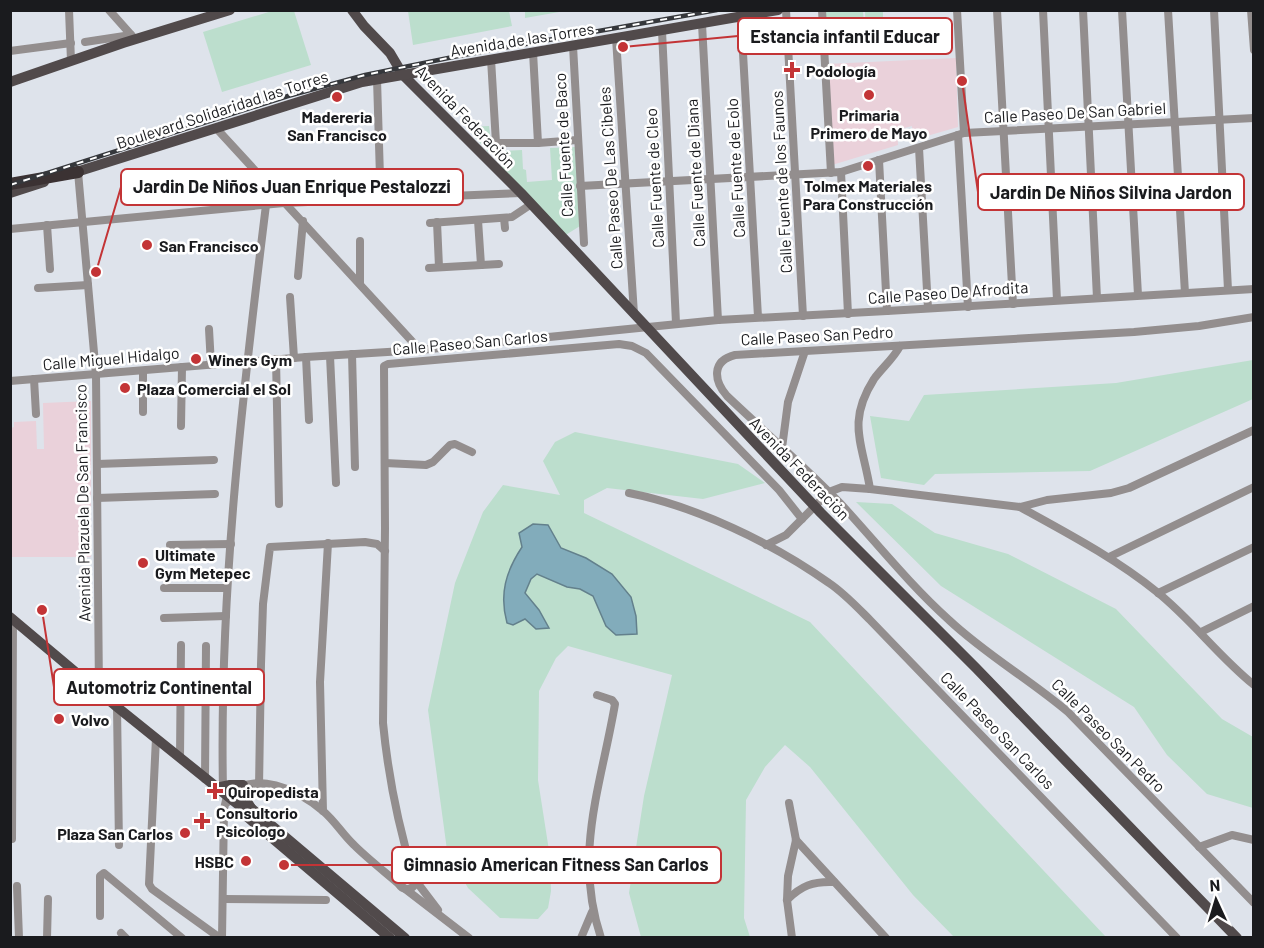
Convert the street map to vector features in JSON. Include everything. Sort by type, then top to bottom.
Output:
[{"type":"highway","name":"Boulevard Solidaridad las Torres","points":[[10,184],[78,172]]},
{"type":"main road","points":[[10,82],[133,37],[230,10]]},
{"type":"main road","name":"Avenida Federación","points":[[352,10],[390,53],[403,75],[521,193],[821,513],[976,668],[1238,938]]},
{"type":"main road","name":"Avenida de las Torres","points":[[377,79],[778,10]]},
{"type":"main road","name":"Boulevard Solidaridad las Torres","points":[[10,193],[377,79]]},
{"type":"main road","points":[[12,618],[205,779],[405,938]]},
{"type":"main road","points":[[230,798],[246,800],[255,786]]},
{"type":"main road","points":[[230,798],[255,786]]},
{"type":"main road","points":[[230,798],[246,815],[390,938]]},
{"type":"street","points":[[69,10],[71,61]]},
{"type":"street","points":[[110,10],[133,37]]},
{"type":"street","name":"Calle Fuente de los Faunos","points":[[786,10],[803,316]]},
{"type":"street","points":[[822,10],[831,173]]},
{"type":"street","points":[[957,10],[968,307]]},
{"type":"street","points":[[997,10],[1013,304]]},
{"type":"street","points":[[1042,10],[1057,300]]},
{"type":"street","points":[[1083,10],[1097,298]]},
{"type":"street","points":[[1122,10],[1138,295]]},
{"type":"street","points":[[1168,10],[1185,293]]},
{"type":"street","points":[[1214,10],[1228,291]]},
{"type":"street","points":[[1251,10],[1254,50]]},
{"type":"street","name":"Calle Fuente de Eolo","points":[[741,18],[758,317]]},
{"type":"street","name":"Calle Fuente de Diana","points":[[702,24],[718,320]]},
{"type":"street","name":"Calle Fuente de Cleo","points":[[662,31],[676,323]]},
{"type":"street","points":[[85,42],[133,37]]},
{"type":"street","name":"Calle Paseo De Las Cibeles","points":[[616,39],[634,315]]},
{"type":"street","points":[[10,51],[71,43]]},
{"type":"street","name":"Calle Fuente de Baco","points":[[573,46],[584,243]]},
{"type":"street","points":[[533,52],[538,143]]},
{"type":"street","points":[[491,58],[496,143],[577,140]]},
{"type":"street","points":[[377,79],[380,177]]},
{"type":"street","name":"Calle Paseo De San Gabriel","points":[[580,186],[841,172],[961,134],[1254,118]]},
{"type":"street","points":[[216,128],[420,350]]},
{"type":"street","points":[[918,148],[928,308]]},
{"type":"street","points":[[879,160],[887,312]]},
{"type":"street","name":"Avenida Plazuela De San Francisco","points":[[78,172],[96,375],[99,692]]},
{"type":"street","points":[[841,172],[848,314]]},
{"type":"street","points":[[14,231],[47,225],[284,203],[521,193]]},
{"type":"street","points":[[221,938],[230,798],[227,588],[247,361],[266,205]]},
{"type":"street","points":[[499,264],[434,267],[433,223],[478,220],[505,223],[530,205]]},
{"type":"street","points":[[478,220],[481,265]]},
{"type":"street","points":[[298,276],[303,221]]},
{"type":"street","points":[[47,225],[50,269]]},
{"type":"street","points":[[360,241],[360,283]]},
{"type":"street","points":[[38,288],[88,285]]},
{"type":"street","name":"Calle Paseo De Afrodita","points":[[645,327],[758,317],[887,312],[1254,289]]},
{"type":"street","points":[[290,297],[294,358]]},
{"type":"street","name":"Calle Paseo San Pedro","points":[[1254,318],[1199,327],[1134,332],[735,355],[723,360],[716,377],[719,386],[949,621],[1037,686],[1068,712],[1254,903]]},
{"type":"street","name":"Calle Miguel Hidalgo","points":[[10,381],[247,361],[420,350],[645,327]]},
{"type":"street","points":[[209,329],[211,365]]},
{"type":"street","name":"Calle Paseo San Carlos","points":[[402,886],[398,880],[408,875],[405,848],[386,753],[383,723],[385,463],[382,372],[386,365],[626,344],[646,353],[805,516]]},
{"type":"street","points":[[870,489],[858,439],[861,407],[876,377],[900,346]]},
{"type":"street","points":[[782,448],[788,402],[805,351]]},
{"type":"street","points":[[352,354],[354,467]]},
{"type":"street","points":[[330,356],[336,483]]},
{"type":"street","points":[[306,357],[309,420]]},
{"type":"street","points":[[276,359],[279,504]]},
{"type":"street","points":[[182,367],[182,426]]},
{"type":"street","points":[[143,371],[143,412]]},
{"type":"street","points":[[34,380],[36,414]]},
{"type":"street","points":[[765,545],[786,535],[825,495],[842,487],[1020,507],[1047,500],[1111,493],[1129,488],[1254,430]]},
{"type":"street","points":[[385,463],[426,465],[434,462],[450,445],[455,444],[472,452]]},
{"type":"street","points":[[97,464],[214,460]]},
{"type":"street","points":[[1109,556],[1254,486]]},
{"type":"street","name":"Calle Paseo San Carlos","points":[[629,493],[680,506],[787,556],[831,584],[870,620],[1177,938]]},
{"type":"street","points":[[97,498],[215,494]]},
{"type":"street","points":[[1020,507],[1109,556],[1158,592],[1201,632],[1234,668],[1252,682]]},
{"type":"street","points":[[365,542],[377,538],[385,528]]},
{"type":"street","points":[[786,535],[787,556]]},
{"type":"street","points":[[255,786],[263,604],[270,547],[365,542],[377,544],[385,551]]},
{"type":"street","points":[[323,811],[320,682],[328,543]]},
{"type":"street","points":[[170,545],[231,544]]},
{"type":"street","points":[[1158,592],[1254,547]]},
{"type":"street","points":[[164,588],[227,588]]},
{"type":"street","points":[[1201,632],[1254,606]]},
{"type":"street","points":[[164,618],[226,616]]},
{"type":"street","points":[[12,618],[12,839]]},
{"type":"street","points":[[180,645],[180,758]]},
{"type":"street","points":[[205,779],[206,646]]},
{"type":"street","points":[[597,695],[612,700],[615,704],[589,829],[592,912],[600,938]]},
{"type":"street","points":[[117,707],[119,845]]},
{"type":"street","points":[[156,738],[149,884],[152,889],[221,938]]},
{"type":"street","points":[[230,798],[255,786],[296,793],[323,811],[354,846],[469,938]]},
{"type":"street","points":[[789,803],[796,840],[788,876],[787,900],[792,938]]},
{"type":"street","points":[[1199,847],[1232,835],[1254,840]]},
{"type":"street","points":[[796,840],[886,938]]},
{"type":"street","points":[[375,863],[408,875],[444,917]]},
{"type":"street","points":[[100,916],[100,876],[104,873],[182,938]]},
{"type":"street","points":[[402,886],[413,886],[408,875]]},
{"type":"street","points":[[787,900],[812,883],[834,882]]},
{"type":"street","points":[[17,886],[19,938]]},
{"type":"street","points":[[47,938],[48,899]]},
{"type":"street","points":[[223,899],[326,900]]},
{"type":"street","points":[[581,938],[592,912]]},
{"type":"shaded area","name":"Primaria Primero de Mayo","points":[[956,58],[958,127],[913,140],[912,126],[897,130],[898,145],[832,165],[826,64]]},
{"type":"shaded area","points":[[91,401],[91,557],[11,557],[11,428],[14,427],[14,422],[36,421],[37,449],[44,449],[43,403]]},
{"type":"green space","points":[[525,10],[565,10],[565,11],[525,18]]},
{"type":"green space","points":[[272,11],[294,11],[311,65],[222,92],[203,32]]},
{"type":"green space","points":[[408,11],[509,11],[512,26],[413,45]]},
{"type":"green space","points":[[825,11],[863,11],[865,37],[850,37],[849,29],[849,37],[826,39]]},
{"type":"green space","points":[[865,11],[883,11],[883,36],[868,37]]},
{"type":"green space","points":[[489,126],[492,150],[489,153],[466,127]]},
{"type":"green space","points":[[575,147],[580,226],[564,236],[501,166],[509,159],[501,151],[522,150],[523,169],[526,170],[527,182],[552,180],[550,148]]},
{"type":"green space","points":[[1253,360],[1253,399],[1090,471],[935,474],[924,485],[881,478],[870,416],[909,421],[924,395],[1116,383]]},
{"type":"green space","points":[[575,432],[738,464],[765,483],[703,499],[607,488],[584,500],[584,513],[810,622],[1106,937],[954,937],[913,895],[810,767],[785,745],[765,767],[746,800],[744,918],[750,937],[641,937],[629,893],[644,796],[672,675],[568,646],[556,658],[539,691],[538,780],[550,857],[551,891],[548,908],[538,919],[500,918],[468,888],[447,850],[428,710],[455,583],[483,512],[503,485],[560,495],[543,461],[555,442]]},
{"type":"green space","points":[[856,502],[892,504],[935,533],[1008,554],[1116,609],[1222,719],[1253,737],[1253,808],[1207,794],[1167,755],[1134,707],[941,586]]},
{"type":"water","points":[[533,524],[548,525],[561,548],[586,558],[612,574],[631,597],[636,616],[637,634],[616,635],[606,626],[593,596],[537,574],[531,579],[525,593],[539,610],[549,628],[536,629],[525,619],[513,625],[507,623],[504,593],[508,574],[522,547],[519,533]]},
{"type":"railway","points":[[10,185],[288,96],[365,75],[717,10]]},
{"type":"place","name":"Estancia infantil Educar","points":[[623,47]]},
{"type":"place","name":"Podología","points":[[792,70]]},
{"type":"place","name":"Jardin De Niños Silvina Jardon","points":[[962,81]]},
{"type":"place","name":"Primaria Primero de Mayo","points":[[869,95]]},
{"type":"place","name":"Madereria San Francisco","points":[[337,97]]},
{"type":"place","name":"Tolmex Materiales Para Construcción","points":[[868,166]]},
{"type":"place","name":"San Francisco","points":[[147,245]]},
{"type":"place","name":"Jardin De Niños Juan Enrique Pestalozzi","points":[[96,272]]},
{"type":"place","name":"Winers Gym","points":[[196,359]]},
{"type":"place","name":"Plaza Comercial el Sol","points":[[125,388]]},
{"type":"place","name":"Ultimate Gym Metepec","points":[[143,563]]},
{"type":"place","name":"Automotriz Continental","points":[[42,610]]},
{"type":"place","name":"Volvo","points":[[59,719]]},
{"type":"place","name":"Quiropedista","points":[[215,791]]},
{"type":"place","name":"Consultorio Psicologo","points":[[202,821]]},
{"type":"place","name":"Plaza San Carlos","points":[[185,833]]},
{"type":"place","name":"HSBC","points":[[246,861]]},
{"type":"place","name":"Gimnasio American Fitness San Carlos","points":[[284,865]]}]
